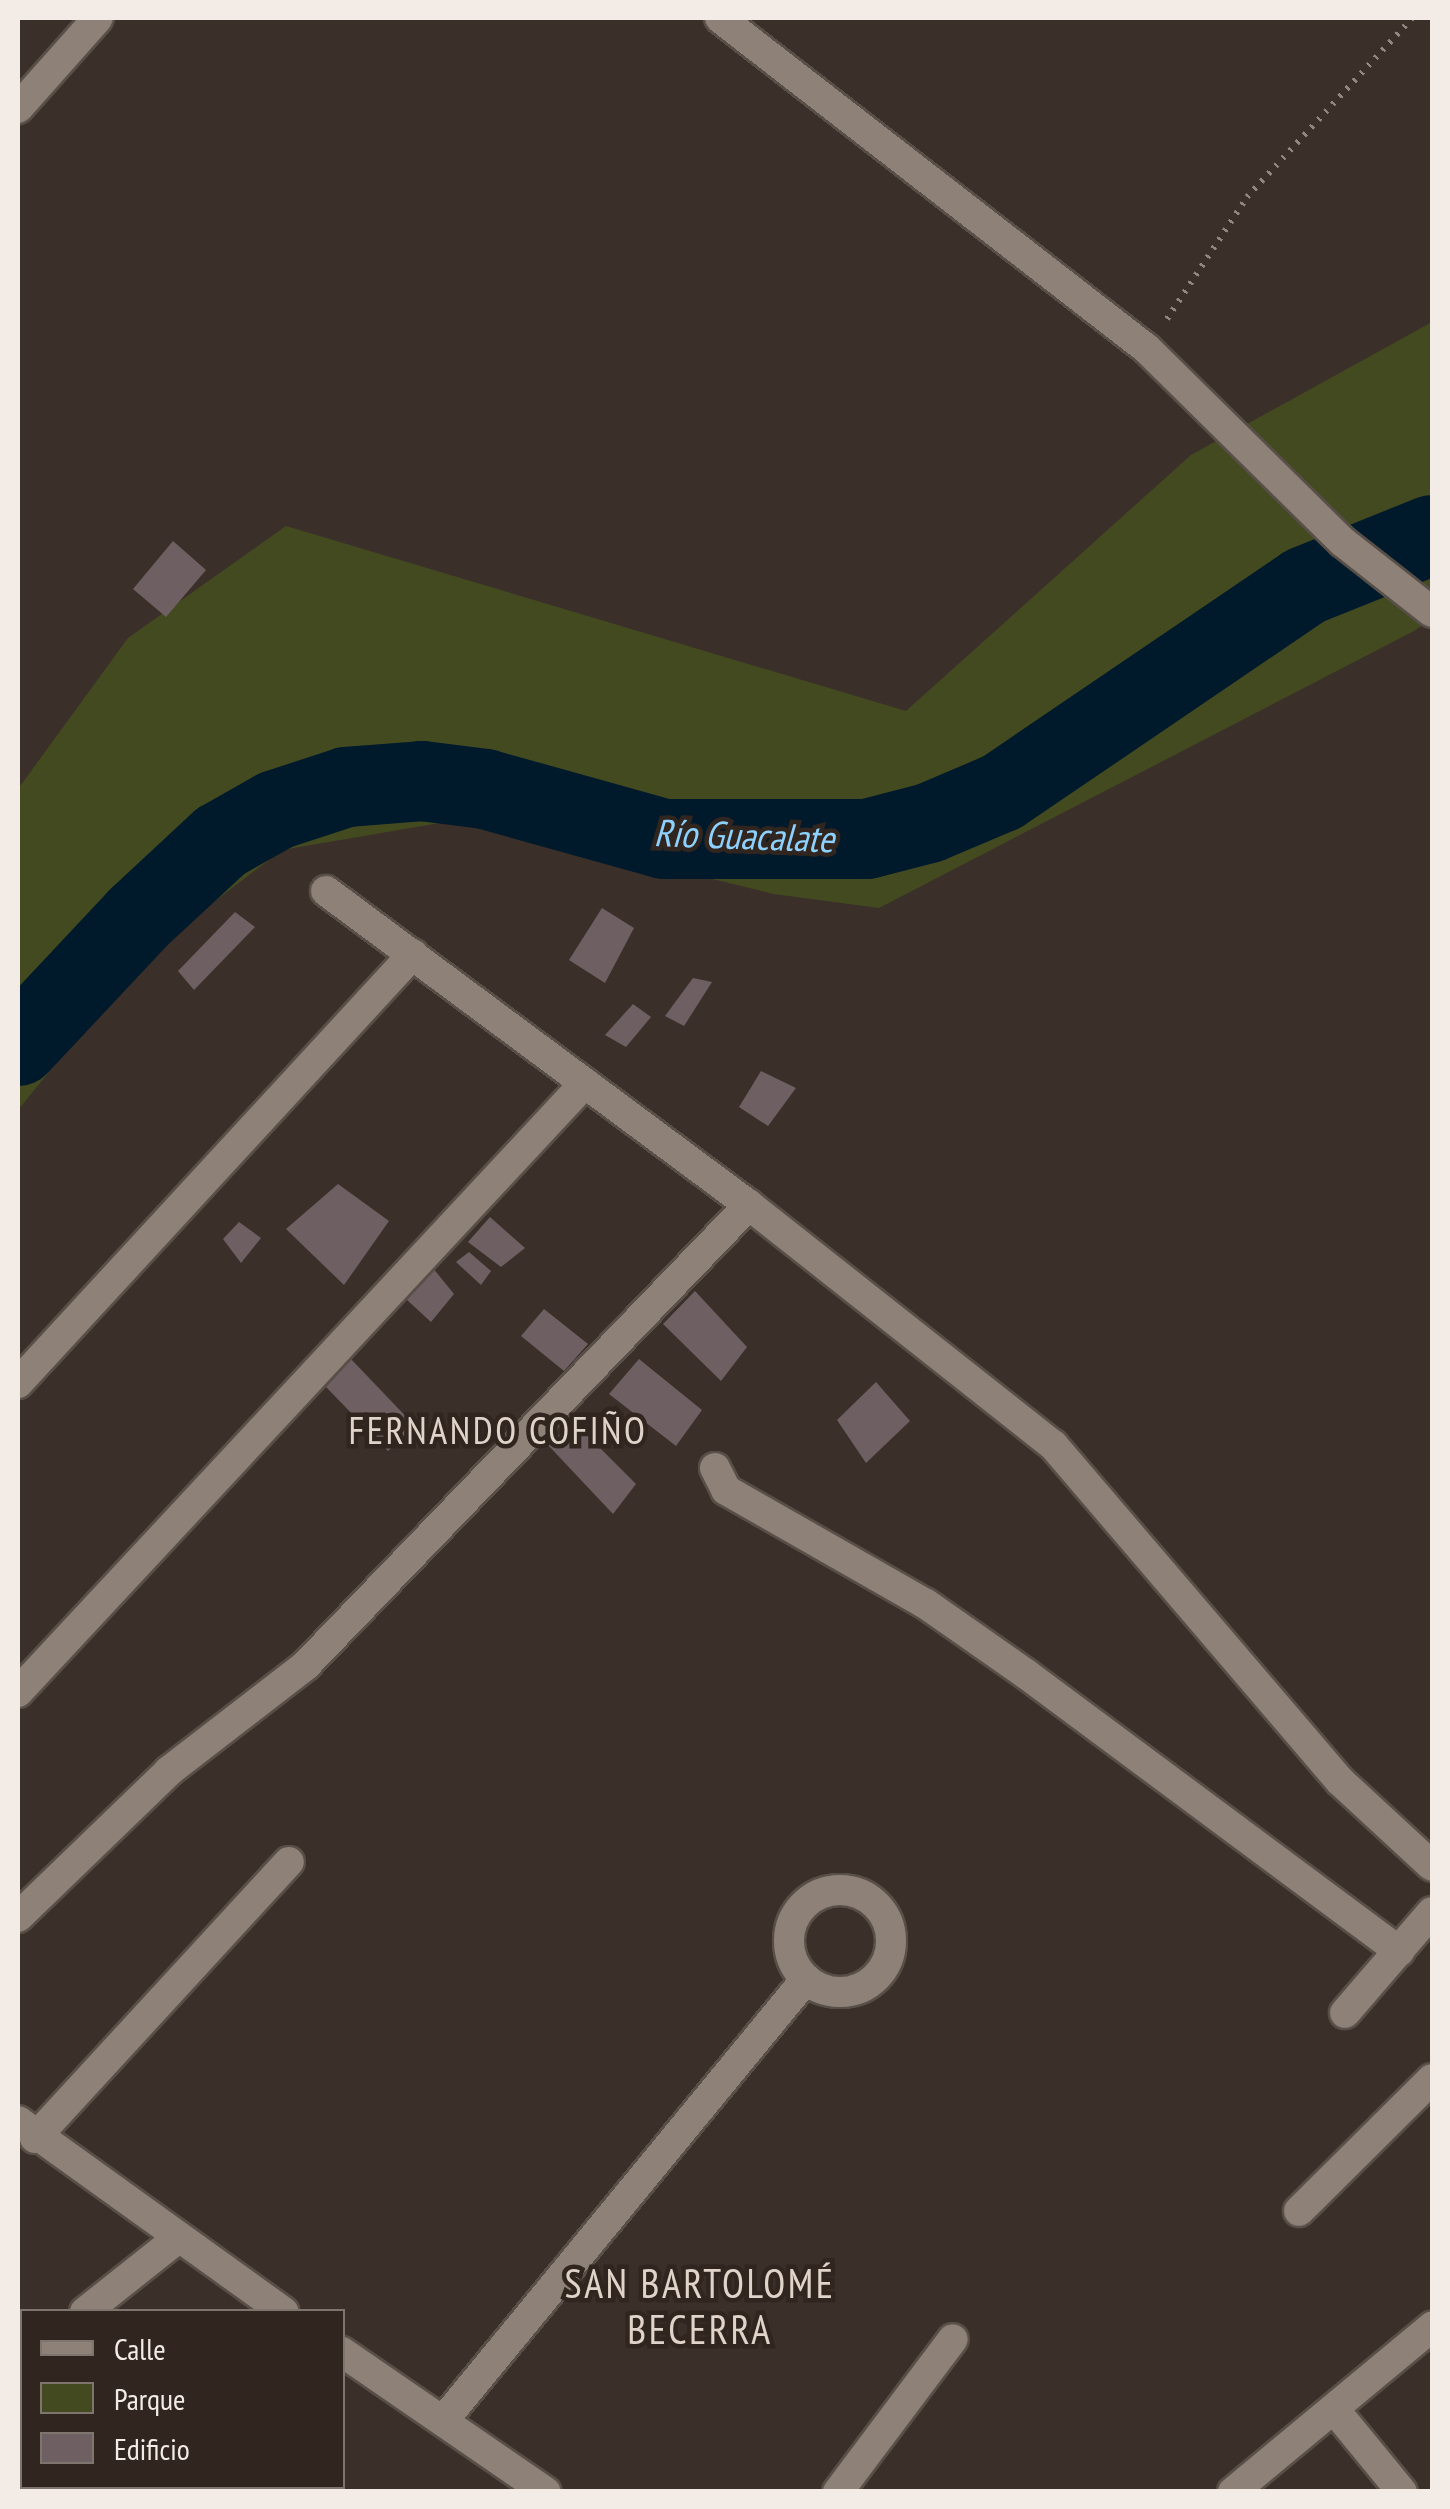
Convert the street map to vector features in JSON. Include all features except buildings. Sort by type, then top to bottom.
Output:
[{"type":"street","points":[[18,108],[98,18]]},
{"type":"street","points":[[720,18],[1147,349],[1343,542],[1432,612]]},
{"type":"street","points":[[326,892],[748,1205],[1053,1444],[1340,1781],[1432,1866]]},
{"type":"street","points":[[18,1383],[413,954]]},
{"type":"street","points":[[18,1692],[586,1083]]},
{"type":"street","points":[[18,1917],[169,1771],[306,1665],[748,1205]]},
{"type":"street","points":[[715,1468],[726,1490],[926,1604],[1399,1951]]},
{"type":"street","points":[[280,2309],[26,2129],[289,1862]]},
{"type":"street","points":[[1344,2013],[1432,1912]]},
{"type":"street","points":[[443,2421],[806,1980]]},
{"type":"street","points":[[1299,2211],[1432,2079]]},
{"type":"street","points":[[89,2309],[178,2238]]},
{"type":"street","points":[[1234,2492],[1432,2327]]},
{"type":"street","points":[[838,2492],[953,2339]]},
{"type":"street","points":[[345,2354],[546,2492]]},
{"type":"street","points":[[1334,2409],[1402,2492]]},
{"type":"path","points":[[1147,349],[1247,197],[1412,18]]},
{"type":"green space","points":[[1432,322],[1432,619],[1414,631],[879,908],[774,894],[463,819],[282,850],[144,955],[18,1110],[18,789],[128,638],[286,526],[906,711],[1191,455]]},
{"type":"waterway","name":"Río Guacalate","points":[[18,1046],[138,918],[221,841],[276,810],[346,787],[422,781],[485,789],[664,839],[867,839],[929,823],[1002,792],[1305,586],[1432,535]]},
{"type":"district","name":"FERNANDO COFIÑO","points":[[498,1430]]},
{"type":"district","name":"SAN BARTOLOMÉ BECERRA","points":[[700,2306]]}]
